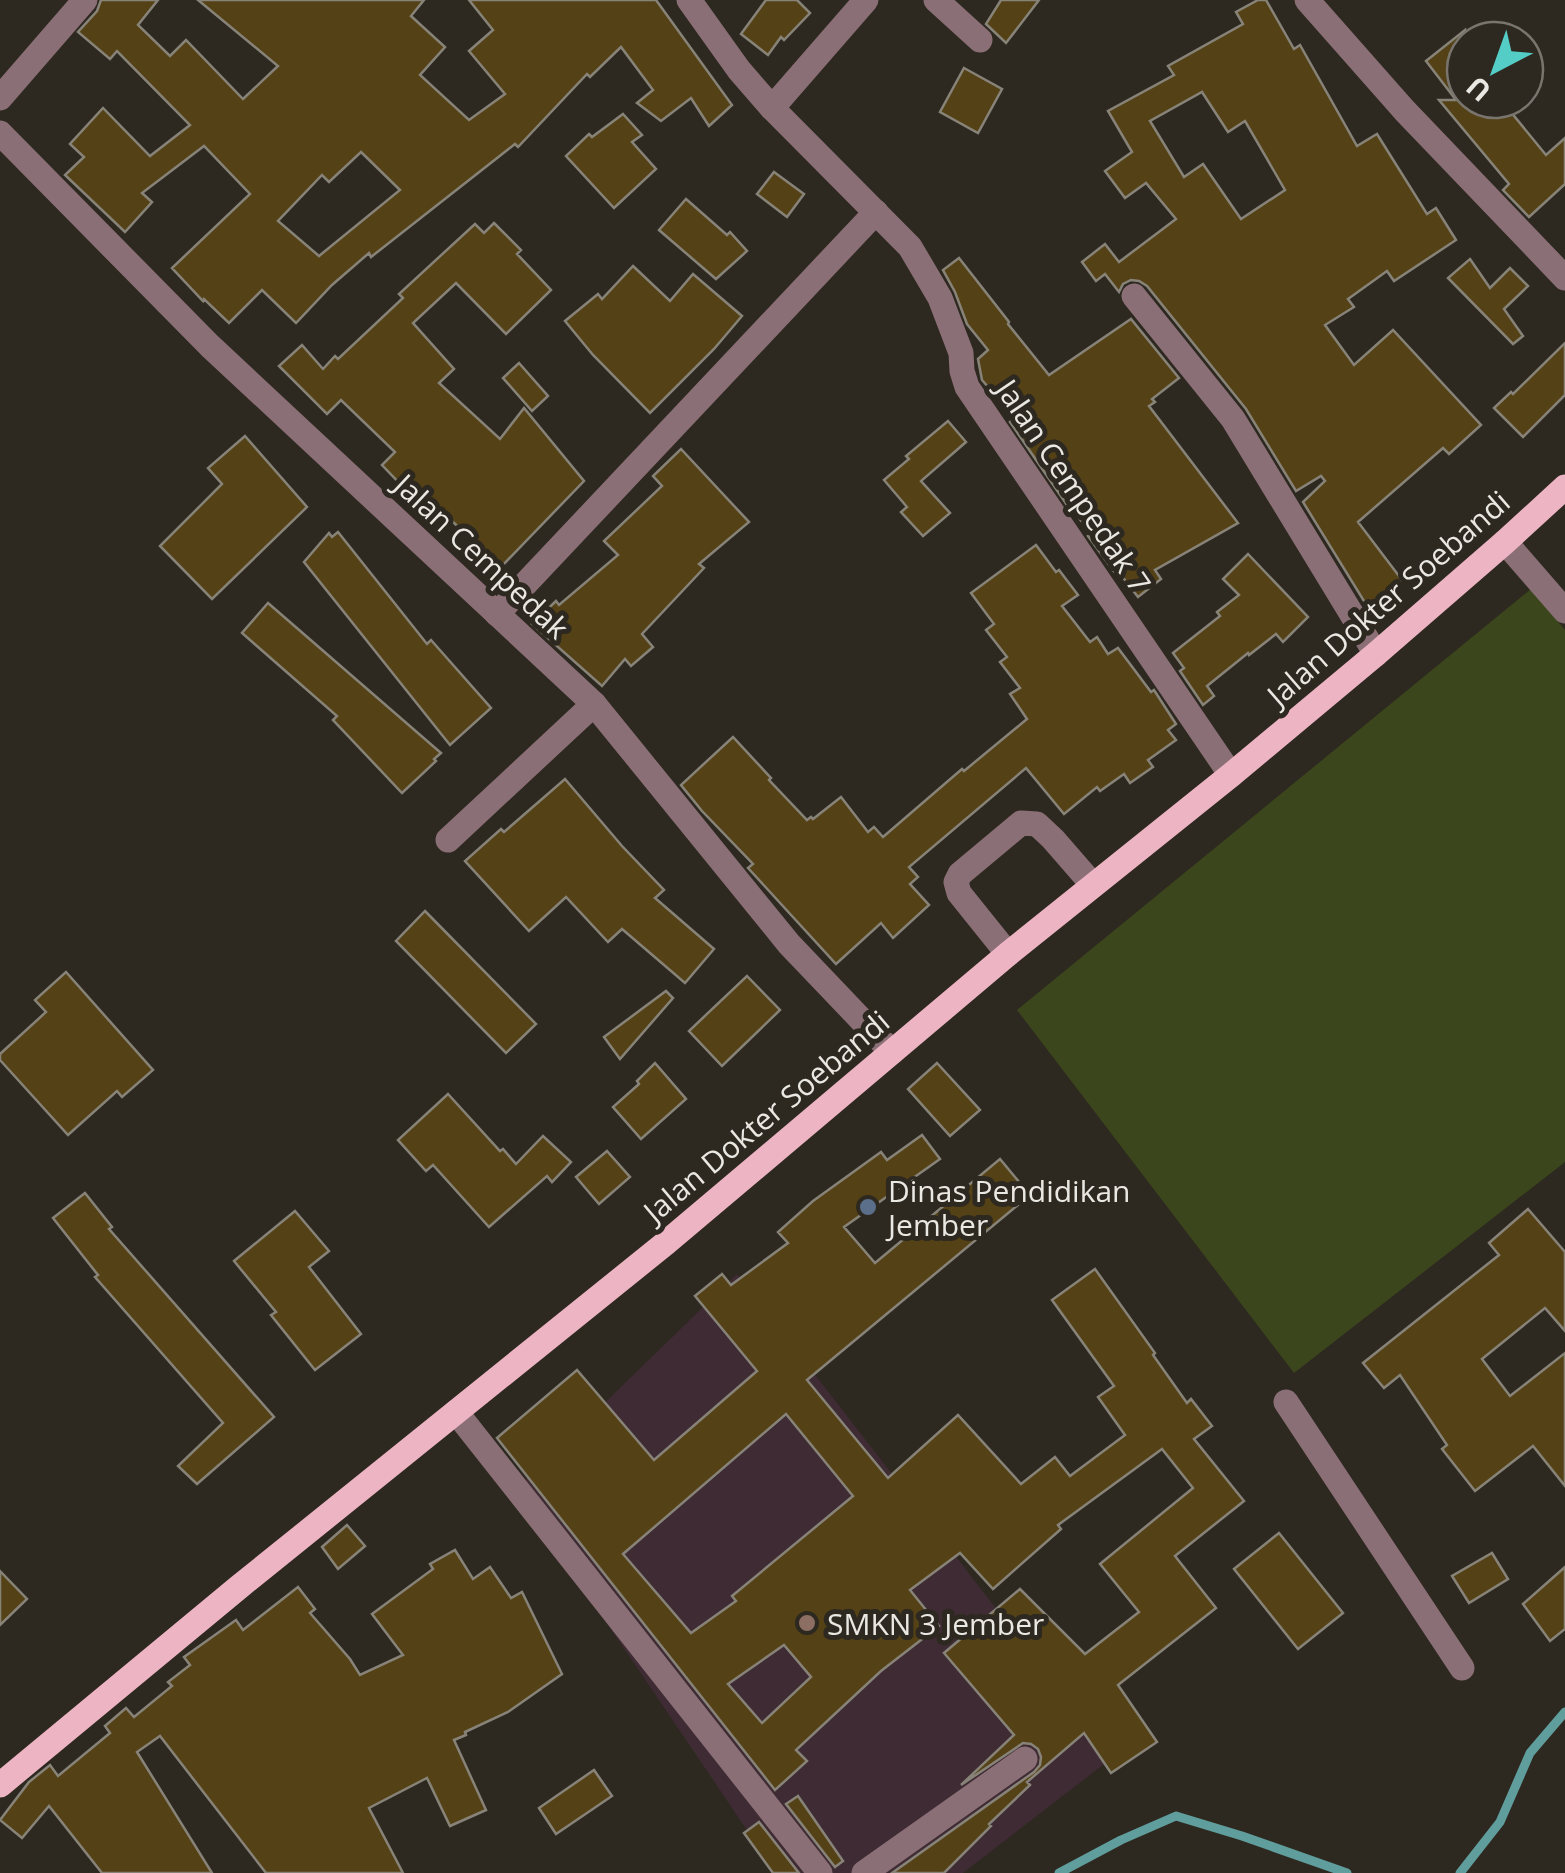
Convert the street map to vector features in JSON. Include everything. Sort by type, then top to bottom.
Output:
[{"type":"main road","name":"Jalan Dokter Soebandi","points":[[0,1786],[667,1242],[1008,954],[1231,775],[1376,654],[1565,487]]},
{"type":"street","points":[[0,98],[85,0]]},
{"type":"street","name":"Jalan Cempedak 7","points":[[689,0],[739,70],[772,108],[910,247],[934,285],[961,353],[967,387],[1231,775]]},
{"type":"street","points":[[772,108],[866,0]]},
{"type":"street","points":[[936,0],[980,40]]},
{"type":"street","points":[[1307,0],[1565,278]]},
{"type":"street","name":"Jalan Cempedak","points":[[0,133],[210,346],[594,704],[789,944],[892,1052]]},
{"type":"street","points":[[497,614],[876,212]]},
{"type":"street","points":[[1134,296],[1233,420],[1376,654]]},
{"type":"street","points":[[1505,542],[1565,611]]},
{"type":"street","points":[[448,840],[594,704]]},
{"type":"street","points":[[1008,954],[959,893],[956,882],[960,874],[1021,822],[1037,824],[1093,885]]},
{"type":"street","points":[[1286,1402],[1462,1668]]},
{"type":"street","points":[[456,1412],[820,1873]]},
{"type":"street","points":[[864,1873],[1025,1759]]},
{"type":"shaded area","name":"SMKN 3 Jember","points":[[737,1274],[1112,1758],[963,1873],[776,1873],[516,1489]]},
{"type":"green space","points":[[1531,589],[1565,630],[1565,1162],[1294,1373],[1017,1010]]},
{"type":"building","points":[[101,0],[158,0],[138,25],[170,56],[186,40],[243,99],[278,66],[198,0],[424,0],[411,16],[445,47],[420,75],[469,120],[505,94],[469,51],[493,30],[469,0],[656,0],[732,105],[709,126],[691,98],[661,121],[637,103],[653,90],[621,47],[590,77],[587,74],[518,147],[515,144],[371,257],[369,253],[296,323],[262,290],[229,323],[172,268],[250,194],[204,146],[142,193],[152,202],[125,232],[65,175],[84,157],[70,144],[103,108],[150,156],[190,125],[117,51],[110,59],[78,32],[97,11]],"holes":[[[361,152],[400,190],[319,256],[278,221],[322,175],[329,182]]]},
{"type":"building","points":[[766,0],[797,0],[810,13],[784,40],[781,37],[768,55],[741,34]]},
{"type":"building","points":[[1001,0],[1039,0],[1006,43],[986,24]]},
{"type":"building","points":[[1266,0],[1294,49],[1300,45],[1357,146],[1377,134],[1427,214],[1436,208],[1456,240],[1394,281],[1387,271],[1348,299],[1354,307],[1325,325],[1354,365],[1393,330],[1481,425],[1449,454],[1443,448],[1358,522],[1402,580],[1367,606],[1303,502],[1325,481],[1321,476],[1296,491],[1246,409],[1147,286],[1131,280],[1119,292],[1105,274],[1096,281],[1082,262],[1105,244],[1119,262],[1176,219],[1146,183],[1125,198],[1105,171],[1132,152],[1108,111],[1174,75],[1168,66],[1243,24],[1236,12]],"holes":[[[1202,92],[1228,132],[1245,121],[1285,190],[1241,219],[1203,164],[1184,177],[1150,121]]]},
{"type":"building","points":[[1445,46],[1445,86],[1426,61]]},
{"type":"building","points":[[964,68],[1002,89],[978,133],[940,112]]},
{"type":"building","points":[[623,114],[642,135],[632,142],[656,169],[614,208],[566,156],[589,134],[592,137]]},
{"type":"building","points":[[1456,120],[1517,120],[1546,155],[1565,138],[1565,184],[1529,217],[1503,190],[1509,184]]},
{"type":"building","points":[[774,172],[804,194],[787,217],[757,194]]},
{"type":"building","points":[[686,199],[727,235],[730,232],[747,251],[716,279],[659,230]]},
{"type":"building","points":[[494,223],[521,250],[517,254],[551,290],[506,334],[456,283],[413,323],[454,369],[439,383],[500,439],[524,408],[584,481],[500,568],[445,514],[433,525],[400,492],[404,488],[382,465],[395,452],[341,400],[327,414],[279,366],[302,345],[323,369],[403,298],[399,294],[475,224],[484,233]]},
{"type":"building","points":[[959,258],[1049,375],[1131,319],[1179,378],[1152,399],[1155,402],[1149,406],[1238,523],[1155,570],[1161,579],[1138,597],[1088,536],[1092,533],[1067,505],[1010,422],[1015,418],[982,380],[978,359],[988,350],[967,324],[943,270]]},
{"type":"building","points":[[1470,259],[1490,288],[1510,268],[1528,286],[1504,309],[1523,336],[1513,344],[1448,278]]},
{"type":"building","points":[[633,266],[670,301],[693,274],[742,316],[650,413],[565,321],[598,294],[602,299]]},
{"type":"building","points":[[1565,343],[1565,395],[1523,437],[1494,408]]},
{"type":"building","points":[[519,363],[548,396],[532,411],[503,378]]},
{"type":"building","points":[[948,421],[966,442],[921,481],[950,513],[923,536],[901,512],[907,507],[884,480]]},
{"type":"building","points":[[245,436],[307,507],[212,599],[160,546],[222,484],[208,468]]},
{"type":"building","points":[[681,449],[749,522],[699,564],[704,568],[642,634],[653,647],[631,666],[625,659],[602,686],[532,624],[618,555],[604,541],[662,486],[653,476]]},
{"type":"building","points":[[338,532],[427,644],[431,640],[491,708],[450,745],[304,562],[329,533],[332,537]]},
{"type":"building","points":[[1036,545],[1078,595],[1062,606],[1090,642],[1097,637],[1108,654],[1118,648],[1151,692],[1154,690],[1176,724],[1168,730],[1176,740],[1148,760],[1153,767],[1130,783],[1124,774],[1100,791],[1097,787],[1064,814],[1026,768],[909,867],[918,877],[910,884],[929,905],[893,938],[881,923],[836,964],[748,868],[753,864],[681,785],[733,737],[807,820],[841,797],[868,832],[874,827],[883,837],[1027,719],[1010,694],[1020,688],[1000,662],[1007,657],[986,630],[994,624],[971,593]]},
{"type":"building","points":[[1248,554],[1308,617],[1283,642],[1276,634],[1207,686],[1214,696],[1203,705],[1173,653],[1220,616],[1217,612],[1239,595],[1223,579]]},
{"type":"building","points":[[268,603],[441,753],[402,793],[333,720],[337,716],[242,633]]},
{"type":"building","points":[[565,779],[664,890],[655,898],[714,949],[685,983],[622,929],[608,942],[566,897],[529,931],[465,861]]},
{"type":"building","points":[[425,911],[536,1024],[506,1053],[396,941]]},
{"type":"building","points":[[66,972],[153,1070],[122,1097],[117,1091],[68,1135],[0,1060],[0,1054],[46,1012],[35,1000]]},
{"type":"building","points":[[747,976],[780,1010],[722,1066],[689,1031]]},
{"type":"building","points":[[666,991],[673,998],[620,1059],[604,1037]]},
{"type":"building","points":[[655,1063],[686,1099],[641,1139],[613,1107]]},
{"type":"building","points":[[937,1063],[980,1110],[950,1136],[908,1089]]},
{"type":"building","points":[[448,1094],[516,1164],[543,1136],[571,1162],[552,1182],[547,1176],[489,1227],[433,1165],[426,1171],[398,1140]]},
{"type":"building","points":[[922,1135],[940,1159],[844,1227],[875,1263],[1000,1159],[1030,1195],[807,1380],[888,1478],[958,1415],[1021,1484],[1055,1457],[1070,1476],[1125,1435],[1098,1397],[1114,1386],[1052,1300],[1095,1269],[1187,1403],[1191,1399],[1212,1426],[1194,1439],[1244,1501],[1175,1556],[1216,1608],[1118,1685],[1157,1742],[1111,1773],[1084,1733],[1027,1782],[1030,1785],[944,1873],[892,1873],[1034,1772],[1041,1757],[1038,1749],[1023,1743],[961,1785],[1014,1735],[944,1653],[1020,1589],[1085,1654],[1139,1612],[1100,1564],[1193,1488],[1162,1449],[1058,1525],[1061,1529],[993,1589],[960,1553],[910,1590],[939,1626],[881,1671],[796,1750],[807,1761],[775,1790],[497,1438],[577,1370],[654,1460],[757,1371],[695,1296],[722,1274],[731,1285],[788,1243],[778,1232],[813,1201],[881,1152],[887,1160]],"holes":[[[786,1414],[853,1496],[732,1596],[736,1601],[691,1633],[623,1554]],[[784,1645],[811,1677],[762,1723],[728,1684]]]},
{"type":"building","points":[[607,1151],[630,1177],[599,1204],[576,1177]]},
{"type":"building","points":[[85,1193],[112,1227],[109,1229],[274,1417],[197,1484],[178,1466],[223,1423],[95,1277],[98,1275],[53,1218]]},
{"type":"building","points":[[1528,1209],[1565,1252],[1565,1331],[1545,1308],[1482,1359],[1510,1396],[1565,1353],[1565,1486],[1533,1446],[1475,1491],[1442,1449],[1447,1445],[1400,1375],[1384,1388],[1363,1363],[1499,1255],[1489,1243]]},
{"type":"building","points":[[295,1211],[329,1251],[309,1267],[361,1334],[315,1370],[271,1315],[276,1312],[234,1261]]},
{"type":"building","points":[[347,1525],[365,1546],[338,1569],[322,1547]]},
{"type":"building","points":[[1279,1533],[1343,1613],[1298,1649],[1234,1569]]},
{"type":"building","points":[[455,1550],[473,1579],[490,1567],[511,1598],[522,1592],[562,1674],[508,1712],[454,1740],[486,1810],[450,1826],[427,1778],[369,1808],[403,1873],[266,1873],[160,1736],[137,1752],[212,1873],[102,1873],[49,1806],[22,1838],[0,1820],[29,1782],[50,1765],[58,1776],[110,1733],[105,1726],[126,1708],[134,1717],[172,1686],[168,1682],[190,1665],[184,1657],[236,1620],[243,1630],[298,1587],[315,1609],[310,1613],[360,1675],[403,1655],[372,1614],[433,1569],[430,1564]]},
{"type":"building","points":[[1492,1553],[1508,1579],[1469,1603],[1452,1576]]},
{"type":"building","points":[[1565,1567],[1565,1629],[1550,1641],[1523,1604]]},
{"type":"building","points":[[0,1571],[27,1599],[0,1625]]},
{"type":"building","points":[[594,1770],[612,1796],[556,1834],[539,1808]]},
{"type":"building","points":[[798,1796],[843,1861],[835,1867],[786,1804]]},
{"type":"building","points":[[759,1822],[799,1873],[773,1873],[744,1833]]},
{"type":"waterway","points":[[1460,1873],[1500,1822],[1530,1753],[1565,1712]]},
{"type":"waterway","points":[[1059,1873],[1176,1816],[1347,1873]]},
{"type":"place","name":"Dinas Pendidikan Jember","points":[[868,1207]]},
{"type":"place","name":"SMKN 3 Jember","points":[[807,1623]]}]
